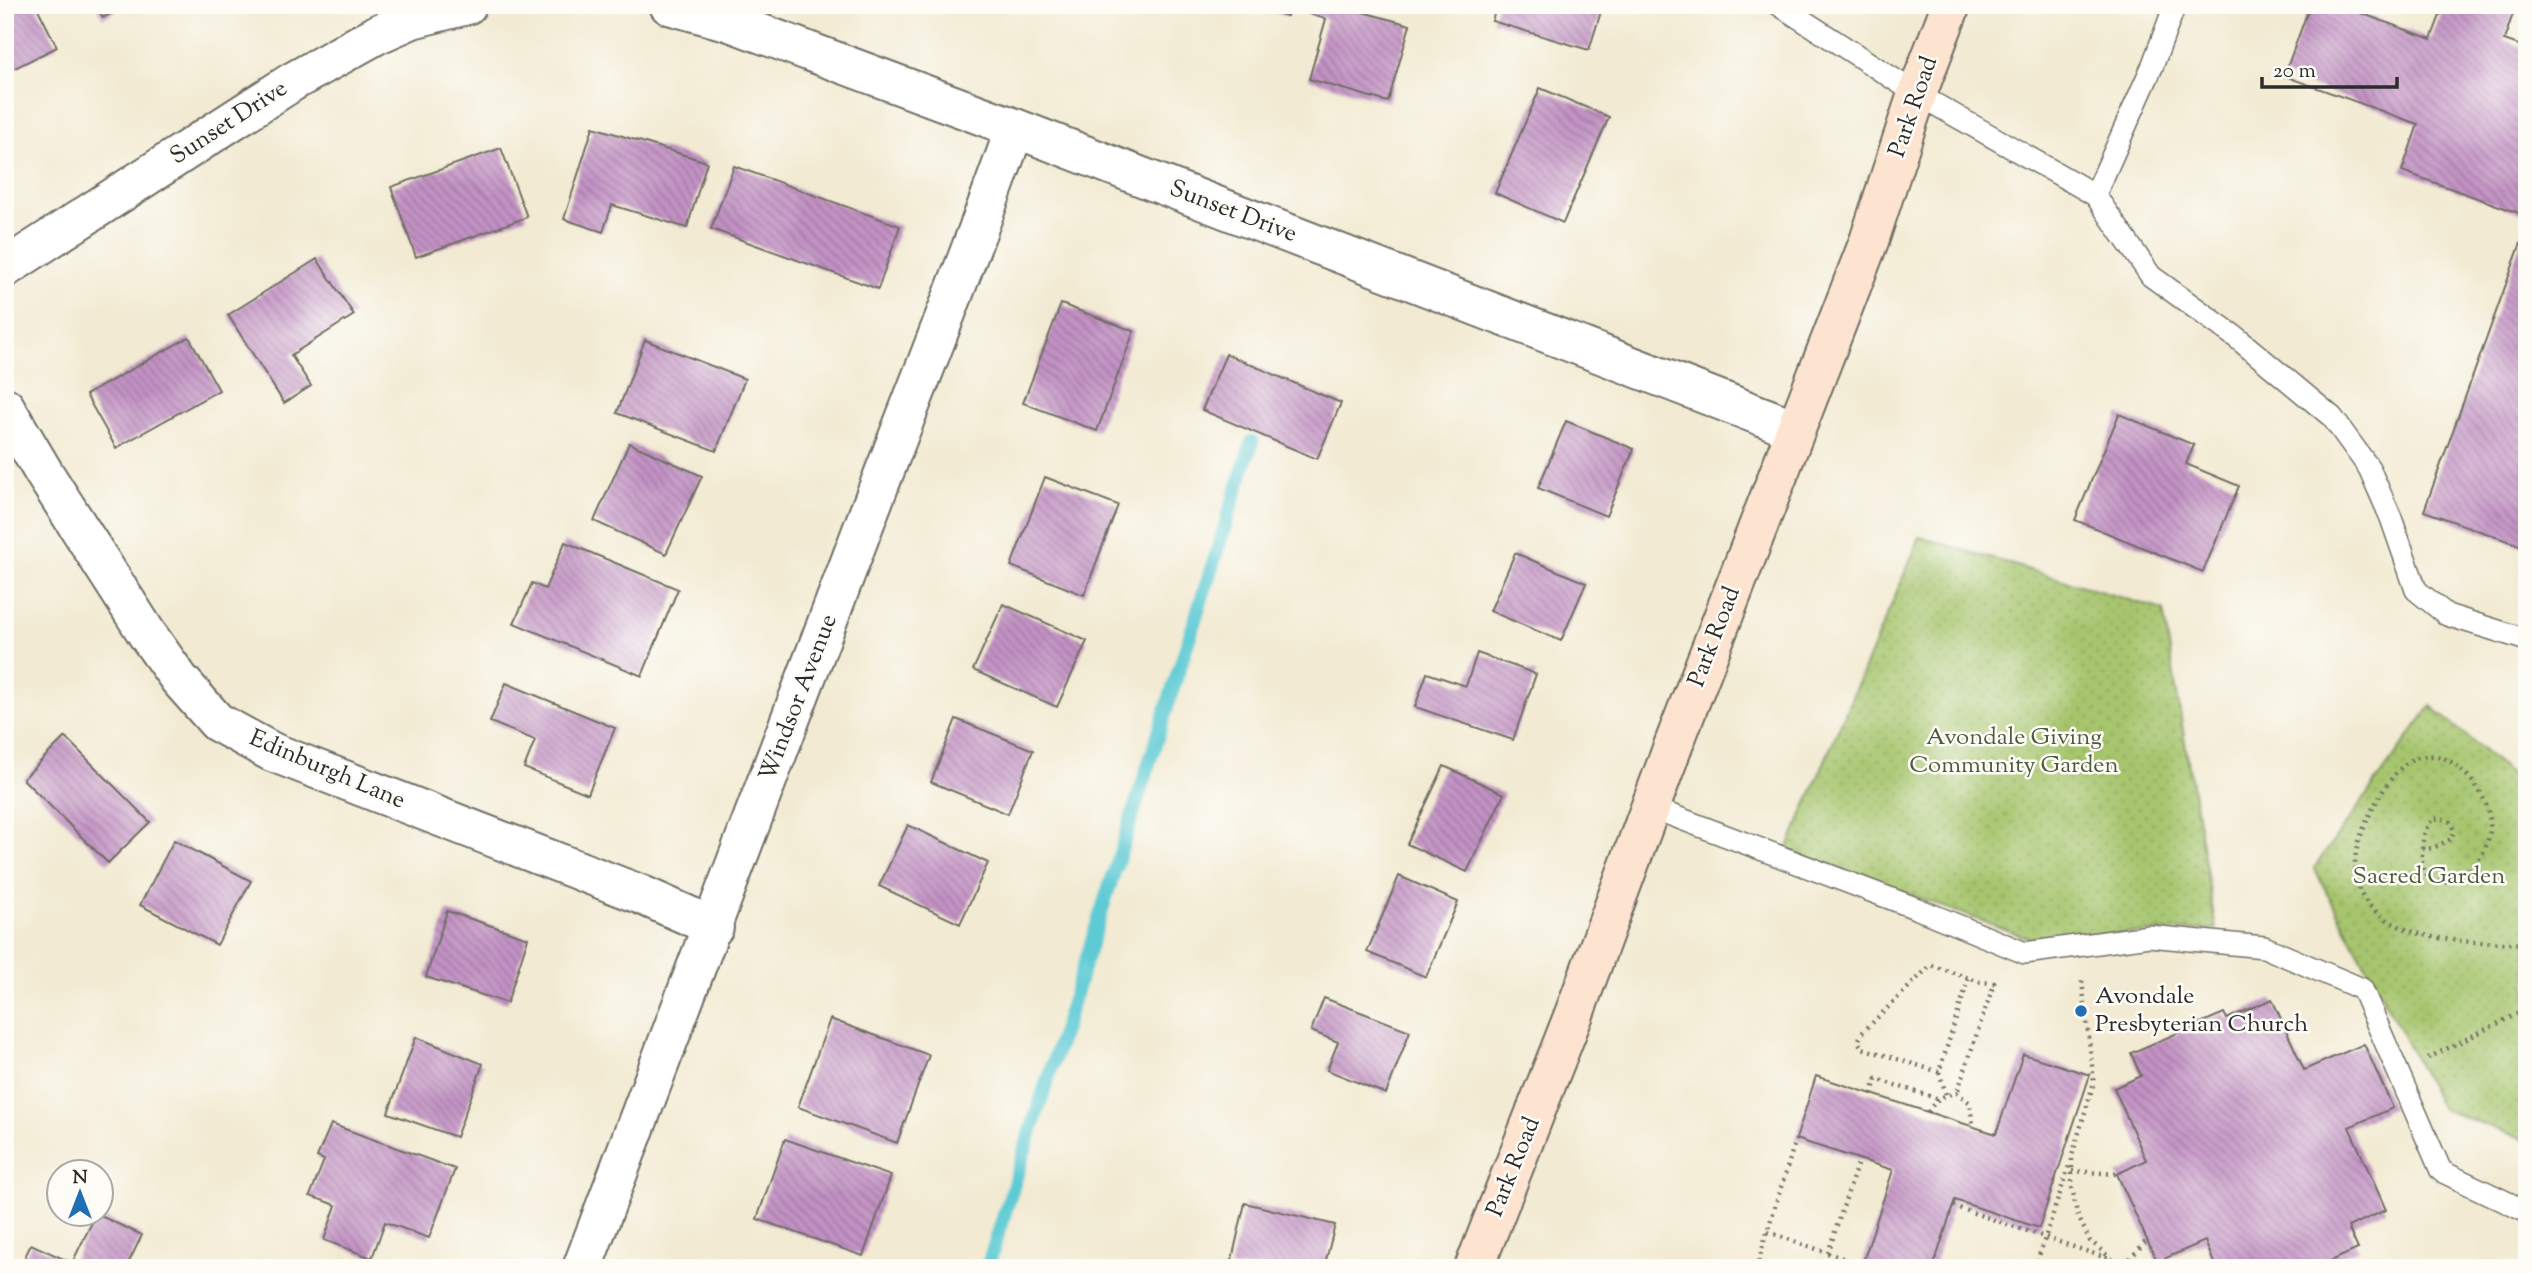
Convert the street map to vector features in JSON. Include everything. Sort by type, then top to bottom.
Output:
[{"type":"main road","name":"Park Road","points":[[1474,1268],[1574,1014],[1650,807],[1868,241],[1917,94],[1951,5]]},
{"type":"street","name":"Sunset Drive","points":[[5,268],[292,82],[378,34],[412,19],[467,5]]},
{"type":"street","name":"Sunset Drive","points":[[669,5],[730,22],[1015,128],[1795,429]]},
{"type":"street","name":"Windsor Avenue","points":[[582,1268],[714,927],[875,496],[981,227],[1015,128]]},
{"type":"street","name":"Edinburgh Lane","points":[[5,407],[147,634],[179,680],[218,722],[272,751],[642,895],[714,927]]},
{"type":"lane","points":[[1779,5],[1917,94],[2095,195],[2151,276],[2237,338],[2332,417],[2369,468],[2391,518],[2416,590],[2447,615],[2527,640]]},
{"type":"lane","points":[[2095,195],[2152,66],[2175,5]]},
{"type":"lane","points":[[1650,807],[1918,909],[2025,953],[2149,936],[2264,947],[2362,989],[2441,1171],[2527,1212]]},
{"type":"path","points":[[2422,849],[2433,848],[2451,839],[2454,830],[2451,822],[2441,818],[2433,819],[2425,828],[2422,849],[2424,872],[2430,880],[2452,881],[2474,866],[2483,854],[2488,837],[2490,817],[2483,797],[2467,775],[2451,761],[2432,755],[2412,759],[2386,784],[2364,826],[2354,860],[2356,884],[2369,905],[2391,922],[2417,934],[2453,940],[2527,944]]},
{"type":"path","points":[[1939,1072],[1862,1048],[1858,1041],[1862,1033],[1931,965],[1994,983],[1957,1093]]},
{"type":"path","points":[[1946,1094],[1939,1072],[1969,978]]},
{"type":"path","points":[[2035,1268],[2094,1082],[2082,981]]},
{"type":"path","points":[[2418,1064],[2527,1009]]},
{"type":"path","points":[[1872,1094],[1876,1079],[1939,1099]]},
{"type":"path","points":[[1928,1112],[1934,1103],[1946,1094],[1957,1093],[1969,1103],[1973,1127]]},
{"type":"path","points":[[1756,1268],[1796,1139]]},
{"type":"path","points":[[2072,1156],[2072,1187],[2077,1214],[2090,1241],[2112,1259]]},
{"type":"path","points":[[1828,1253],[1859,1159]]},
{"type":"path","points":[[2072,1171],[2117,1174]]},
{"type":"path","points":[[1953,1206],[2136,1268]]},
{"type":"path","points":[[1768,1232],[1845,1259],[1843,1268]]},
{"type":"path","points":[[2125,1264],[2147,1240]]},
{"type":"green space","name":"Avondale Giving Community Garden","points":[[1920,537],[2163,610],[2216,929],[2029,938],[1787,850]]},
{"type":"green space","name":"Sacred Garden","points":[[2431,706],[2527,788],[2527,1140],[2442,1109],[2314,868]]},
{"type":"building","points":[[5,5],[36,5],[57,47],[5,73]]},
{"type":"building","points":[[96,5],[127,5],[103,18]]},
{"type":"building","points":[[1248,5],[1290,5],[1287,16]]},
{"type":"building","points":[[1305,5],[1361,5],[1359,11],[1410,25],[1388,102],[1309,79],[1326,19],[1303,12]]},
{"type":"building","points":[[1497,5],[1603,5],[1589,50],[1492,21]]},
{"type":"building","points":[[2310,5],[2339,5],[2431,39],[2444,5],[2516,5],[2504,40],[2527,48],[2527,216],[2402,171],[2418,124],[2284,76]]},
{"type":"building","points":[[1540,88],[1609,117],[1563,223],[1495,193]]},
{"type":"building","points":[[593,127],[707,162],[687,228],[612,205],[603,232],[564,219]]},
{"type":"building","points":[[501,148],[527,217],[416,257],[391,187]]},
{"type":"building","points":[[734,166],[900,226],[878,289],[711,229]]},
{"type":"building","points":[[2527,229],[2527,548],[2424,511]]},
{"type":"building","points":[[317,259],[354,315],[291,355],[311,386],[284,403],[228,315]]},
{"type":"building","points":[[1061,304],[1134,331],[1097,431],[1023,403]]},
{"type":"building","points":[[189,337],[219,390],[116,448],[86,395]]},
{"type":"building","points":[[645,340],[745,379],[716,451],[617,413]]},
{"type":"building","points":[[1226,354],[1341,403],[1317,459],[1202,410]]},
{"type":"building","points":[[2119,414],[2194,445],[2186,464],[2239,486],[2203,572],[2075,520]]},
{"type":"building","points":[[1566,421],[1634,449],[1606,516],[1538,488]]},
{"type":"building","points":[[629,443],[702,476],[666,554],[594,521]]},
{"type":"building","points":[[1045,477],[1118,505],[1084,595],[1011,566]]},
{"type":"building","points":[[565,542],[678,589],[642,676],[514,623],[532,583],[545,589]]},
{"type":"building","points":[[1515,553],[1586,583],[1561,641],[1490,611]]},
{"type":"building","points":[[1003,604],[1087,641],[1057,707],[973,670]]},
{"type":"building","points":[[1477,653],[1536,674],[1513,740],[1415,707],[1427,673],[1466,686]]},
{"type":"building","points":[[506,683],[615,728],[588,794],[524,768],[535,740],[490,722]]},
{"type":"building","points":[[956,719],[1033,750],[1008,814],[931,782]]},
{"type":"building","points":[[65,737],[150,822],[108,863],[23,779]]},
{"type":"building","points":[[1444,766],[1504,794],[1467,872],[1407,844]]},
{"type":"building","points":[[908,825],[988,863],[960,924],[879,886]]},
{"type":"building","points":[[174,840],[251,881],[217,945],[140,905]]},
{"type":"building","points":[[1399,876],[1458,902],[1426,977],[1367,952]]},
{"type":"building","points":[[447,911],[528,938],[507,1003],[426,977]]},
{"type":"building","points":[[1324,998],[1410,1031],[1386,1094],[1327,1070],[1338,1042],[1311,1031]]},
{"type":"building","points":[[2272,999],[2304,1070],[2364,1044],[2393,1108],[2349,1127],[2386,1210],[2348,1227],[2358,1249],[2315,1268],[2216,1268],[2205,1241],[2157,1262],[2117,1174],[2146,1160],[2114,1088],[2141,1076],[2131,1053],[2224,1013],[2227,1019]]},
{"type":"building","points":[[830,1019],[929,1055],[897,1143],[798,1107]]},
{"type":"building","points":[[416,1037],[483,1064],[456,1137],[388,1113]]},
{"type":"building","name":"Avondale Presbyterian Church","points":[[2023,1054],[2090,1075],[2039,1228],[1955,1200],[1933,1268],[1861,1268],[1893,1170],[1796,1139],[1816,1076],[1996,1134]]},
{"type":"building","points":[[331,1124],[455,1169],[429,1238],[385,1222],[372,1258],[324,1240],[336,1205],[310,1196],[324,1160],[317,1157]]},
{"type":"building","points":[[785,1139],[891,1176],[863,1256],[757,1219]]},
{"type":"building","points":[[1245,1203],[1335,1225],[1324,1268],[1230,1268]]},
{"type":"building","points":[[116,1223],[142,1235],[126,1268],[20,1268],[31,1244],[72,1263],[89,1228],[116,1228]]},
{"type":"waterway","points":[[987,1268],[1252,442]]},
{"type":"place","name":"Avondale Presbyterian Church","points":[[2081,1011]]}]
